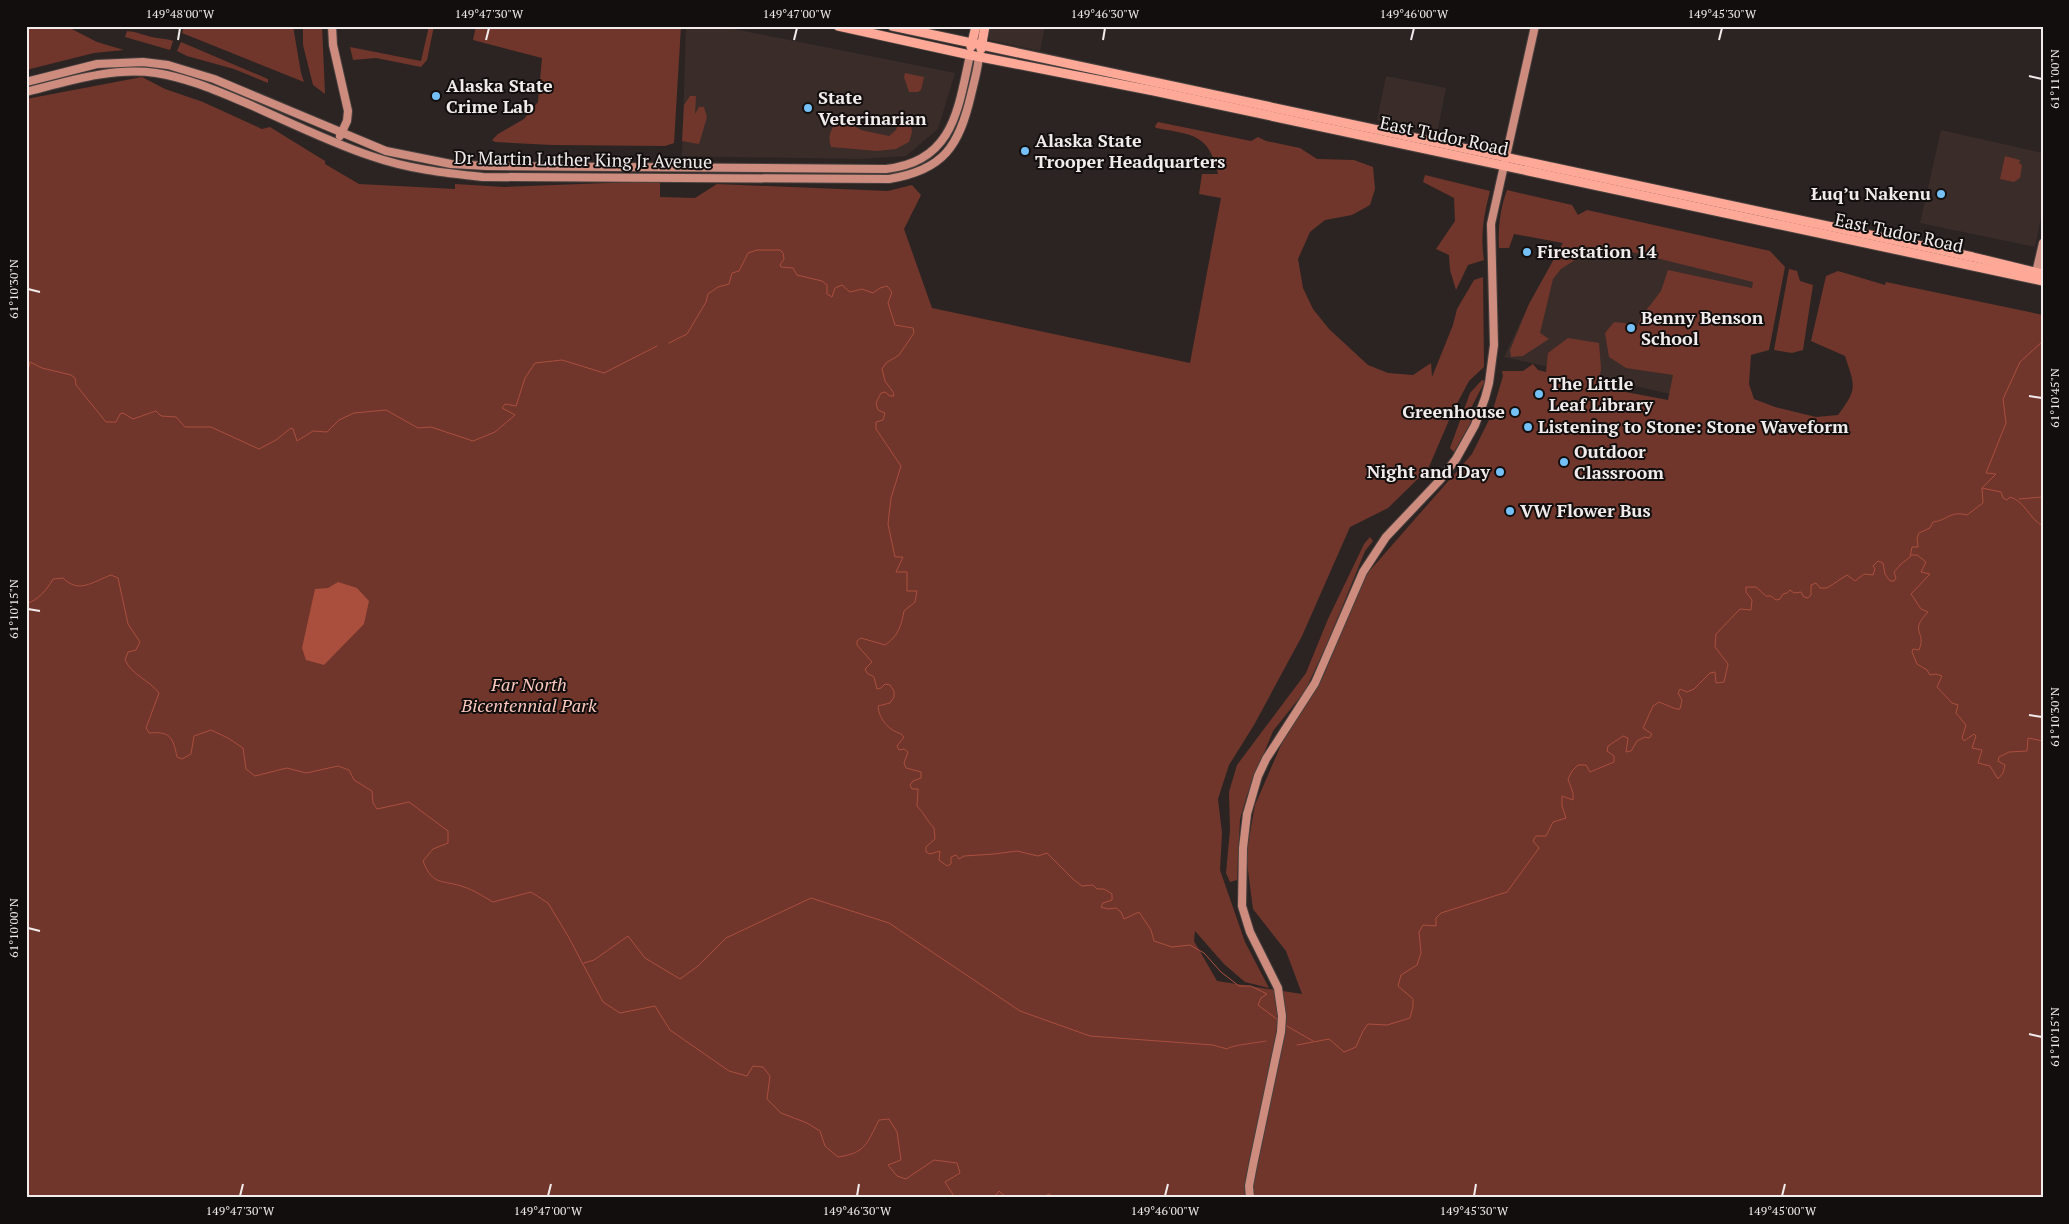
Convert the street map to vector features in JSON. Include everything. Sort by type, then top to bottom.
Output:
[{"type":"main road","name":"East Tudor Road","points":[[838,26],[975,56],[1504,161],[1973,257],[2039,277]]},
{"type":"main road","name":"East Tudor Road","points":[[892,26],[1504,161]]},
{"type":"main road","points":[[975,56],[977,44],[976,26]]},
{"type":"main road","points":[[977,44],[985,26]]},
{"type":"street","points":[[332,26],[333,45],[348,111],[338,143]]},
{"type":"street","points":[[1250,1198],[1249,1186],[1252,1165],[1281,1032],[1282,1016],[1278,988],[1247,924],[1242,906],[1243,848],[1247,814],[1258,776],[1266,759],[1315,683],[1363,572],[1371,558],[1386,537],[1450,468],[1478,420],[1487,394],[1493,363],[1491,233],[1504,161],[1535,26]]},
{"type":"street","name":"Dr Martin Luther King Jr Avenue","points":[[26,82],[97,64],[143,62],[191,71],[386,151],[443,163],[487,166],[886,169],[915,163],[931,153],[944,140],[951,127],[975,56]]},
{"type":"street","name":"Dr Martin Luther King Jr Avenue","points":[[26,92],[92,75],[123,72],[155,73],[185,79],[213,89],[338,143],[396,164],[432,171],[483,177],[889,179],[918,173],[946,153],[958,136],[966,118],[975,56]]},
{"type":"street","points":[[396,164],[436,168],[443,163]]},
{"type":"street","points":[[2039,277],[2043,243]]},
{"type":"shaded area","points":[[686,26],[719,26],[955,73],[938,129],[906,156],[860,159],[682,156]]},
{"type":"shaded area","points":[[990,26],[1045,26],[1040,51],[990,40],[988,35]]},
{"type":"shaded area","points":[[1386,76],[1446,88],[1437,133],[1377,120]]},
{"type":"shaded area","points":[[1941,130],[2043,153],[2043,207],[2035,247],[1920,223]]},
{"type":"shaded area","name":"Benny Benson School","points":[[1578,214],[1759,253],[1729,407],[1504,357],[1529,304]]},
{"type":"shaded area","points":[[338,582],[357,588],[369,601],[364,624],[324,665],[306,660],[302,648],[315,589],[328,588]]},
{"type":"green space","points":[[26,26],[66,26],[97,42],[124,50],[94,53],[26,70]]},
{"type":"green space","points":[[184,26],[293,26],[304,82],[182,33]]},
{"type":"green space","points":[[303,26],[322,26],[325,94],[313,85],[303,45]]},
{"type":"green space","points":[[429,26],[434,26],[427,60],[421,67],[376,58],[353,60],[350,47],[421,61]]},
{"type":"green space","points":[[476,26],[681,26],[674,143],[665,146],[552,145],[495,142],[492,140],[498,134],[524,119],[538,102],[542,58],[473,40]]},
{"type":"green space","points":[[127,31],[173,41],[170,50],[125,37]]},
{"type":"green space","points":[[181,42],[268,79],[268,83],[234,69],[187,56],[177,51]]},
{"type":"green space","points":[[905,73],[924,77],[921,90],[909,92],[904,77]]},
{"type":"green space","name":"Far North Bicentennial Park","points":[[142,77],[165,89],[203,102],[262,129],[270,127],[359,184],[455,189],[455,184],[504,187],[660,181],[660,197],[695,198],[717,184],[888,191],[912,185],[921,195],[904,229],[932,308],[1190,363],[1221,198],[1199,194],[1202,174],[1218,174],[1210,150],[1204,143],[1197,138],[1180,132],[1156,128],[1155,126],[1158,122],[1251,141],[1258,137],[1266,141],[1300,148],[1317,159],[1354,160],[1373,167],[1375,189],[1370,205],[1352,215],[1325,220],[1310,232],[1298,259],[1303,288],[1313,309],[1329,329],[1368,365],[1388,373],[1413,375],[1431,363],[1432,377],[1453,325],[1457,309],[1474,280],[1483,277],[1484,367],[1469,381],[1453,411],[1428,469],[1388,508],[1350,527],[1302,636],[1254,725],[1229,765],[1218,799],[1222,833],[1220,870],[1245,942],[1269,988],[1245,982],[1224,964],[1195,931],[1194,941],[1217,981],[1302,994],[1286,951],[1253,909],[1246,855],[1255,805],[1284,738],[1323,677],[1365,576],[1472,454],[1491,416],[1503,376],[1502,371],[1523,371],[1533,364],[1538,370],[1546,372],[1548,353],[1568,338],[1599,343],[1601,368],[1599,387],[1668,400],[1673,375],[1626,368],[1609,357],[1605,333],[1614,322],[1625,323],[1636,329],[1641,317],[1661,291],[1668,270],[1752,288],[1753,282],[1632,252],[1595,247],[1561,269],[1553,279],[1540,333],[1549,339],[1523,356],[1511,357],[1510,350],[1529,304],[1563,243],[1514,234],[1509,248],[1499,248],[1500,219],[1507,190],[1572,205],[1578,215],[1587,210],[1770,251],[1785,267],[1769,350],[1751,355],[1749,384],[1754,399],[1775,407],[1816,417],[1838,415],[1849,399],[1853,387],[1845,356],[1811,341],[1826,276],[1838,271],[1885,285],[1886,282],[2043,315],[2043,1198],[26,1198],[26,99]]},
{"type":"green space","points":[[690,96],[696,96],[695,114],[699,107],[704,107],[707,117],[699,144],[682,141],[684,105]]},
{"type":"green space","points":[[840,119],[849,122],[861,130],[889,136],[896,130],[898,124],[904,121],[911,125],[912,132],[909,142],[896,149],[877,151],[831,147],[829,139],[831,132],[834,125]]},
{"type":"green space","points":[[2005,156],[2020,160],[2019,163],[2022,165],[2020,178],[2014,182],[2000,179]]},
{"type":"green space","points":[[1425,175],[1490,191],[1483,225],[1484,260],[1468,265],[1456,290],[1450,270],[1449,255],[1436,249],[1455,221],[1454,198],[1423,182]]},
{"type":"green space","points":[[1789,269],[1797,271],[1800,281],[1813,285],[1803,350],[1792,353],[1774,350]]},
{"type":"green space","points":[[1482,380],[1485,381],[1470,410],[1471,422],[1454,452],[1450,448],[1470,393]]},
{"type":"green space","points":[[1370,537],[1373,541],[1365,551],[1327,644],[1305,691],[1273,731],[1247,795],[1240,819],[1237,880],[1230,882],[1226,873],[1230,830],[1229,792],[1237,765],[1306,673],[1328,619],[1364,544]]},
{"type":"waterway","points":[[669,343],[687,334],[706,302],[708,294],[718,287],[729,284],[732,273],[739,271],[748,253],[757,250],[780,250],[783,253],[784,259],[780,265],[781,267],[793,268],[797,275],[822,281],[827,285],[827,294],[832,297],[835,288],[842,285],[850,292],[862,289],[873,293],[887,286],[892,292],[888,303],[895,325],[913,328],[914,333],[899,355],[886,363],[882,369],[885,381],[894,396],[890,396],[885,392],[881,393],[876,403],[878,410],[885,413],[883,420],[876,422],[876,429],[901,466],[891,498],[888,524],[895,557],[903,557],[896,572],[907,572],[907,591],[917,591],[915,602],[904,611],[898,631],[889,642],[885,645],[861,638],[857,641],[857,645],[872,662],[865,669],[867,673],[874,677],[877,689],[885,684],[890,685],[894,691],[894,697],[890,703],[878,706],[880,716],[885,724],[904,737],[897,746],[899,750],[904,749],[908,752],[904,763],[906,768],[921,772],[921,778],[913,781],[910,785],[912,789],[918,789],[917,806],[934,828],[935,839],[926,847],[926,852],[930,854],[940,851],[939,860],[947,866],[951,864],[951,857],[956,855],[959,859],[964,856],[1017,851],[1038,856],[1047,853],[1082,886],[1093,885],[1097,889],[1104,889],[1112,894],[1112,900],[1103,903],[1101,907],[1108,909],[1116,908],[1121,912],[1124,919],[1139,912],[1151,930],[1154,941],[1172,947],[1190,945],[1204,953],[1221,972],[1239,986],[1251,986],[1267,994],[1261,998],[1258,1005],[1278,1020]]},
{"type":"waterway","points":[[1982,488],[1996,474],[1986,473],[2006,423],[2003,399],[2020,362],[2043,341]]},
{"type":"waterway","points":[[26,379],[30,362],[42,368],[71,375],[75,378],[76,385],[106,422],[116,422],[120,414],[123,413],[133,419],[156,411],[161,416],[176,417],[185,427],[211,427],[259,449],[276,440],[291,428],[297,441],[313,431],[327,432],[339,420],[354,413],[386,410],[418,428],[431,427],[473,441],[495,432],[515,415],[502,408],[505,404],[516,406],[525,378],[535,363],[562,360],[604,373],[657,346]]},
{"type":"waterway","points":[[1297,1045],[1329,1039],[1344,1052],[1356,1047],[1368,1024],[1387,1025],[1410,1018],[1413,999],[1398,986],[1401,975],[1417,965],[1421,953],[1419,932],[1423,925],[1436,926],[1436,918],[1441,913],[1507,892],[1539,848],[1533,841],[1536,836],[1546,836],[1553,822],[1566,818],[1562,806],[1562,796],[1573,800],[1573,793],[1568,779],[1578,765],[1586,765],[1590,772],[1614,762],[1614,756],[1607,751],[1608,746],[1623,736],[1628,738],[1626,752],[1631,751],[1637,741],[1645,737],[1649,738],[1652,734],[1643,728],[1653,706],[1659,702],[1680,709],[1682,700],[1678,693],[1680,689],[1687,692],[1694,689],[1710,673],[1715,672],[1716,683],[1724,682],[1728,664],[1715,647],[1716,634],[1740,609],[1751,610],[1752,600],[1746,592],[1746,587],[1756,587],[1766,596],[1771,596],[1776,600],[1780,599],[1783,594],[1790,590],[1794,593],[1801,592],[1804,597],[1808,598],[1811,595],[1811,585],[1816,583],[1820,588],[1827,588],[1847,575],[1855,581],[1864,574],[1873,575],[1875,569],[1873,566],[1878,561],[1883,563],[1885,574],[1890,581],[1894,581],[1896,578],[1894,572],[1910,557],[1912,547],[1918,547],[1917,538],[1919,533],[1930,528],[1933,522],[1957,514],[1967,515],[1983,503],[1982,488],[2001,492],[2003,498],[2007,500],[2010,497],[2020,502],[2034,519],[2043,526]]},
{"type":"waterway","points":[[2019,499],[2043,497]]},
{"type":"waterway","points":[[1911,555],[1917,555],[1926,562],[1921,572],[1930,574],[1911,594],[1921,609],[1928,612],[1918,628],[1921,639],[1919,650],[1913,649],[1912,652],[1917,664],[1927,670],[1930,675],[1942,676],[1937,687],[1952,703],[1958,705],[1956,713],[1966,725],[1962,738],[1964,741],[1974,734],[1976,736],[1972,748],[1982,750],[1978,763],[1990,766],[1998,779],[2003,773],[2005,765],[1998,761],[1999,757],[2009,752],[2027,751],[2028,738],[2043,741]]},
{"type":"waterway","points":[[26,604],[42,594],[53,579],[63,578],[69,583],[80,586],[111,575],[118,578],[128,624],[140,642],[136,650],[128,652],[125,660],[136,674],[159,693],[146,728],[149,733],[166,734],[172,740],[177,757],[182,759],[191,754],[194,736],[211,730],[243,748],[246,769],[255,776],[287,768],[306,773],[338,766],[349,770],[354,780],[372,791],[373,803],[377,809],[409,802],[448,831],[448,843],[433,849],[423,861],[431,875],[439,881],[471,890],[493,902],[531,892],[548,903],[603,1002],[620,1013],[655,1006],[670,1030],[729,1071],[747,1076],[753,1066],[763,1067],[770,1076],[767,1099],[781,1113],[807,1123],[820,1131],[825,1146],[838,1157],[860,1150],[868,1141],[879,1120],[889,1119],[897,1132],[901,1160],[888,1165],[897,1176],[906,1179],[934,1160],[957,1163],[960,1173],[945,1182],[954,1196],[958,1198]]},
{"type":"waterway","points":[[584,963],[594,960],[628,936],[645,958],[680,979],[698,966],[726,938],[811,898],[889,923],[1020,1011],[1090,1036],[1213,1045],[1227,1049],[1239,1045],[1266,1041]]},
{"type":"waterway","points":[[1285,1025],[1313,1041]]},
{"type":"waterway","points":[[994,1198],[999,1191],[1007,1198]]},
{"type":"waterway","points":[[1041,1198],[1049,1194],[1055,1198]]},
{"type":"place","name":"Alaska State Crime Lab","points":[[436,96]]},
{"type":"place","name":"State Veterinarian","points":[[808,108]]},
{"type":"place","name":"Alaska State Trooper Headquarters","points":[[1025,151]]},
{"type":"place","name":"Łuq’u Nakenu","points":[[1941,194]]},
{"type":"place","name":"Firestation 14","points":[[1527,252]]},
{"type":"place","name":"Benny Benson School","points":[[1631,328]]},
{"type":"place","name":"The Little Leaf Library","points":[[1539,394]]},
{"type":"place","name":"Greenhouse","points":[[1515,412]]},
{"type":"place","name":"Listening to Stone: Stone Waveform","points":[[1528,427]]},
{"type":"place","name":"Outdoor Classroom","points":[[1564,462]]},
{"type":"place","name":"Night and Day","points":[[1500,472]]},
{"type":"place","name":"VW Flower Bus","points":[[1510,511]]}]
